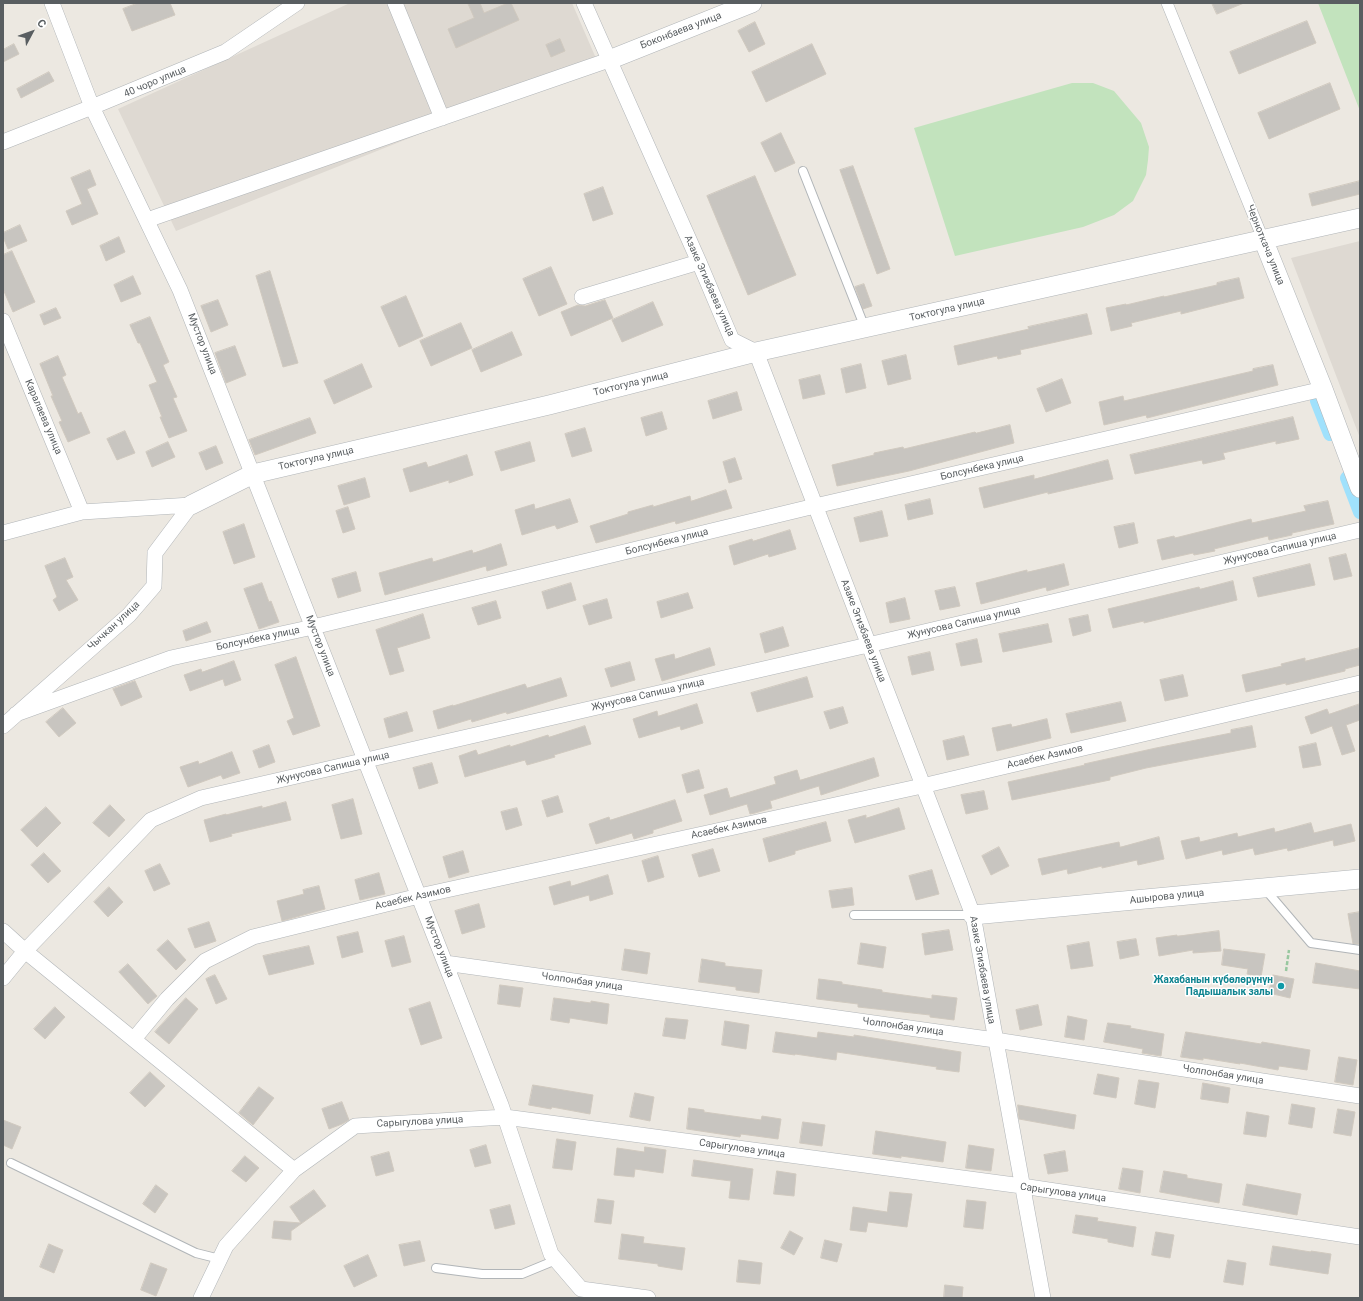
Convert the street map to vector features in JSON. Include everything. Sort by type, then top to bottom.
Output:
[{"type":"street","name":"Мустор улица","points":[[52,3],[92,107],[180,290],[505,1118],[551,1254],[582,1293]]},
{"type":"street","name":"40 чоро улица","points":[[3,142],[225,52],[297,3]]},
{"type":"street","points":[[395,3],[442,118]]},
{"type":"street","name":"Азаке Эгизбаева улица","points":[[584,3],[732,340],[756,352],[973,916],[1043,1298]]},
{"type":"street","name":"Боконбаева улица","points":[[609,60],[752,3]]},
{"type":"street","name":"Черноткача улица","points":[[1167,3],[1264,239],[1360,488]]},
{"type":"street","points":[[147,220],[609,60]]},
{"type":"street","name":"Токтогула улица","points":[[3,533],[82,512],[191,505],[253,474],[549,405],[756,352],[866,329],[1360,218]]},
{"type":"street","points":[[582,297],[699,262]]},
{"type":"street","name":"Каралаева улица","points":[[3,321],[82,512]]},
{"type":"street","name":"Болсунбека улица","points":[[16,714],[171,658],[313,627],[815,506],[1323,389]]},
{"type":"street","name":"Чычкан улица","points":[[3,726],[128,615],[154,586],[155,553],[191,505]]},
{"type":"street","name":"Жунусова Сапиша улица","points":[[3,978],[25,951],[151,820],[201,798],[868,645],[1360,530]]},
{"type":"street","name":"Асаебек Азимов","points":[[134,1039],[167,999],[205,962],[253,938],[419,896],[922,786],[1360,682]]},
{"type":"street","name":"Ашырова улица","points":[[973,916],[1263,887],[1360,879]]},
{"type":"street","points":[[3,931],[25,951],[294,1170]]},
{"type":"street","name":"Чолпонбая улица","points":[[445,963],[995,1040],[1360,1096]]},
{"type":"street","name":"Сарыгулова улица","points":[[201,1298],[226,1246],[294,1170],[355,1126],[505,1118],[1022,1186],[1360,1237]]},
{"type":"street","points":[[582,1293],[648,1298]]},
{"type":"lane","points":[[803,171],[866,329]]},
{"type":"lane","points":[[1263,887],[1311,943],[1360,950]]},
{"type":"lane","points":[[854,915],[973,916]]},
{"type":"lane","points":[[11,1163],[196,1253],[220,1259]]},
{"type":"lane","points":[[436,1268],[482,1274],[522,1274],[556,1260]]},
{"type":"path","points":[[1286,971],[1289,950]]},
{"type":"shaded area","points":[[350,3],[572,3],[598,63],[176,231],[118,109]]},
{"type":"shaded area","points":[[1360,241],[1360,438],[1291,258]]},
{"type":"green space","points":[[1318,3],[1360,3],[1360,111]]},
{"type":"green space","points":[[1072,83],[1093,83],[1114,91],[1141,123],[1149,147],[1148,160],[1146,175],[1133,201],[1114,215],[1083,227],[955,256],[914,128]]},
{"type":"building","points":[[138,3],[170,3],[175,15],[132,31],[123,9]]},
{"type":"building","points":[[468,3],[480,3],[484,13],[511,3],[519,20],[456,48],[448,29],[474,18]]},
{"type":"building","points":[[1212,3],[1244,3],[1217,14]]},
{"type":"building","points":[[1307,21],[1316,43],[1239,74],[1230,52]]},
{"type":"building","points":[[755,22],[765,44],[749,52],[738,31]]},
{"type":"building","points":[[560,39],[565,51],[551,57],[546,45]]},
{"type":"building","points":[[14,44],[19,54],[3,62],[3,50]]},
{"type":"building","points":[[812,44],[826,74],[766,102],[752,72]]},
{"type":"building","points":[[49,72],[54,81],[21,98],[17,89]]},
{"type":"building","points":[[1330,83],[1340,109],[1269,139],[1258,113]]},
{"type":"building","points":[[781,133],[795,163],[775,172],[761,143]]},
{"type":"building","points":[[853,166],[890,269],[877,274],[840,170]]},
{"type":"building","points":[[90,170],[96,185],[87,189],[98,214],[72,225],[66,211],[82,204],[71,178]]},
{"type":"building","points":[[755,176],[796,275],[748,295],[707,196]]},
{"type":"building","points":[[1360,181],[1360,194],[1312,206],[1309,194]]},
{"type":"building","points":[[603,187],[613,214],[593,221],[584,194]]},
{"type":"building","points":[[20,225],[27,241],[8,249],[3,233]]},
{"type":"building","points":[[119,237],[125,252],[106,261],[100,246]]},
{"type":"building","points":[[12,251],[35,302],[13,312],[3,289],[3,255]]},
{"type":"building","points":[[551,267],[567,304],[539,316],[523,279]]},
{"type":"building","points":[[270,271],[298,363],[283,367],[256,276]]},
{"type":"building","points":[[133,276],[141,294],[121,302],[114,285]]},
{"type":"building","points":[[1239,278],[1244,298],[1181,314],[1181,311],[1131,323],[1132,326],[1111,331],[1106,308],[1164,297],[1217,285],[1217,283]]},
{"type":"building","points":[[864,284],[872,306],[863,309],[855,287]]},
{"type":"building","points":[[406,296],[423,336],[399,347],[381,307]]},
{"type":"building","points":[[218,300],[228,325],[211,332],[201,306]]},
{"type":"building","points":[[605,300],[613,318],[571,336],[561,312],[578,305],[585,306]]},
{"type":"building","points":[[653,302],[663,325],[622,342],[612,320]]},
{"type":"building","points":[[56,308],[61,318],[44,325],[40,315]]},
{"type":"building","points":[[1087,314],[1092,334],[1020,350],[1021,354],[998,359],[997,356],[958,365],[954,346]]},
{"type":"building","points":[[150,317],[169,362],[163,365],[177,397],[173,398],[187,431],[169,438],[149,385],[157,382],[140,343],[138,343],[130,325]]},
{"type":"building","points":[[461,323],[472,348],[431,366],[420,341]]},
{"type":"building","points":[[512,332],[522,355],[481,372],[472,350]]},
{"type":"building","points":[[235,346],[246,375],[226,383],[215,353]]},
{"type":"building","points":[[906,355],[911,379],[888,385],[882,361]]},
{"type":"building","points":[[58,356],[66,375],[62,377],[78,414],[81,412],[90,433],[68,442],[59,422],[62,421],[51,396],[53,396],[40,364]]},
{"type":"building","points":[[362,364],[372,387],[334,404],[324,381]]},
{"type":"building","points":[[861,364],[866,388],[846,393],[841,369]]},
{"type":"building","points":[[1273,365],[1278,385],[1147,418],[1146,415],[1104,425],[1099,402],[1123,396],[1124,401]]},
{"type":"building","points":[[820,375],[825,394],[803,399],[799,380]]},
{"type":"building","points":[[1062,379],[1071,403],[1046,412],[1037,389]]},
{"type":"building","points":[[737,392],[742,410],[713,419],[708,401]]},
{"type":"building","points":[[662,412],[667,429],[646,436],[641,418]]},
{"type":"building","points":[[1293,417],[1299,439],[1276,444],[1276,441],[1223,453],[1225,459],[1203,464],[1202,460],[1135,474],[1130,455]]},
{"type":"building","points":[[310,418],[316,433],[255,455],[249,440]]},
{"type":"building","points":[[1010,425],[1014,443],[909,471],[837,486],[832,465],[874,455],[874,453],[903,447],[904,449]]},
{"type":"building","points":[[585,428],[592,451],[572,457],[565,434]]},
{"type":"building","points":[[125,431],[135,453],[117,460],[107,439]]},
{"type":"building","points":[[168,442],[175,457],[152,467],[146,452]]},
{"type":"building","points":[[530,442],[535,461],[501,471],[495,452]]},
{"type":"building","points":[[216,446],[223,463],[206,470],[199,453]]},
{"type":"building","points":[[467,455],[473,475],[449,483],[449,480],[410,492],[403,469],[426,462],[428,467]]},
{"type":"building","points":[[735,458],[742,479],[729,483],[723,462]]},
{"type":"building","points":[[1108,460],[1113,479],[1048,494],[1048,492],[984,508],[979,488],[1034,475],[1034,479]]},
{"type":"building","points":[[365,478],[370,497],[344,505],[338,486]]},
{"type":"building","points":[[726,490],[732,508],[676,524],[675,521],[596,543],[590,526],[628,514],[628,512],[653,505],[653,507],[690,496],[691,501]]},
{"type":"building","points":[[570,499],[578,522],[557,529],[555,525],[522,535],[515,510],[534,504],[535,509]]},
{"type":"building","points":[[930,499],[933,514],[908,520],[905,505]]},
{"type":"building","points":[[1328,501],[1334,524],[1292,533],[1292,535],[1269,540],[1268,536],[1214,549],[1215,551],[1194,555],[1193,553],[1162,560],[1157,540],[1174,536],[1175,538],[1251,519],[1252,523],[1306,511],[1304,506]]},
{"type":"building","points":[[348,507],[355,529],[343,533],[336,511]]},
{"type":"building","points":[[882,511],[888,536],[860,542],[854,518]]},
{"type":"building","points":[[1134,523],[1138,543],[1119,548],[1114,527]]},
{"type":"building","points":[[244,524],[255,557],[234,564],[223,532]]},
{"type":"building","points":[[790,530],[796,549],[769,557],[768,554],[734,565],[729,546],[752,539],[753,541]]},
{"type":"building","points":[[501,544],[507,565],[487,571],[486,566],[385,595],[379,573],[432,558],[433,562],[472,550],[473,553]]},
{"type":"building","points":[[1346,554],[1352,576],[1334,580],[1329,558]]},
{"type":"building","points":[[65,558],[73,577],[66,580],[78,600],[59,611],[53,600],[57,597],[45,566]]},
{"type":"building","points":[[1064,564],[1069,585],[1047,591],[1046,587],[981,604],[976,583],[1027,570],[1027,572]]},
{"type":"building","points":[[1310,564],[1315,585],[1258,597],[1253,578]]},
{"type":"building","points":[[356,572],[361,591],[338,598],[332,579]]},
{"type":"building","points":[[1233,581],[1237,600],[1144,623],[1144,621],[1113,628],[1108,609],[1199,587],[1200,589]]},
{"type":"building","points":[[262,583],[279,622],[259,629],[244,589]]},
{"type":"building","points":[[571,583],[576,600],[547,609],[542,592]]},
{"type":"building","points":[[955,587],[960,606],[940,610],[935,591]]},
{"type":"building","points":[[688,593],[693,608],[661,618],[657,602]]},
{"type":"building","points":[[905,598],[910,619],[890,623],[886,603]]},
{"type":"building","points":[[607,599],[612,618],[589,625],[583,606]]},
{"type":"building","points":[[496,601],[501,618],[478,625],[472,608]]},
{"type":"building","points":[[423,614],[430,638],[397,648],[404,671],[390,675],[376,630]]},
{"type":"building","points":[[1088,615],[1091,631],[1073,636],[1069,619]]},
{"type":"building","points":[[207,622],[211,632],[186,641],[183,631]]},
{"type":"building","points":[[1048,624],[1052,642],[1003,652],[999,634]]},
{"type":"building","points":[[783,627],[789,646],[765,653],[760,634]]},
{"type":"building","points":[[977,639],[982,662],[961,666],[956,644]]},
{"type":"building","points":[[710,648],[715,665],[662,681],[655,659],[674,654],[675,659]]},
{"type":"building","points":[[1360,648],[1360,665],[1345,669],[1345,671],[1286,685],[1286,683],[1246,692],[1242,675],[1282,666],[1281,664],[1305,658],[1305,661]]},
{"type":"building","points":[[930,652],[934,670],[912,675],[908,657]]},
{"type":"building","points":[[296,657],[320,726],[293,735],[287,721],[294,718],[275,665]]},
{"type":"building","points":[[234,661],[241,680],[225,686],[223,679],[190,691],[184,675],[201,669],[202,672]]},
{"type":"building","points":[[630,662],[635,680],[611,687],[605,669]]},
{"type":"building","points":[[1183,675],[1188,696],[1165,701],[1160,680]]},
{"type":"building","points":[[807,677],[813,697],[757,712],[751,693]]},
{"type":"building","points":[[561,678],[567,696],[507,714],[506,712],[472,722],[471,719],[438,729],[433,711],[525,684],[527,688]]},
{"type":"building","points":[[135,681],[142,697],[121,706],[113,689]]},
{"type":"building","points":[[1121,702],[1126,721],[1071,733],[1066,714]]},
{"type":"building","points":[[697,704],[703,723],[681,730],[680,726],[639,738],[633,719],[657,711],[658,716]]},
{"type":"building","points":[[1360,704],[1360,720],[1346,725],[1355,751],[1342,755],[1332,726],[1311,734],[1305,717],[1327,709],[1329,714]]},
{"type":"building","points":[[843,707],[848,723],[830,729],[824,712]]},
{"type":"building","points":[[63,708],[76,723],[59,737],[46,722]]},
{"type":"building","points":[[407,712],[413,731],[389,738],[384,719]]},
{"type":"building","points":[[1047,719],[1051,738],[997,751],[992,728],[1011,724],[1012,727]]},
{"type":"building","points":[[585,726],[591,744],[527,765],[525,760],[465,777],[459,756],[476,750],[478,755],[510,745],[510,747],[548,735],[549,737]]},
{"type":"building","points":[[1252,726],[1256,747],[1146,768],[1110,777],[1110,780],[1012,800],[1008,782],[1156,748],[1231,733],[1231,730]]},
{"type":"building","points":[[964,736],[969,755],[947,760],[943,741]]},
{"type":"building","points":[[1316,743],[1321,765],[1303,768],[1299,747]]},
{"type":"building","points":[[269,745],[275,762],[259,768],[253,751]]},
{"type":"building","points":[[232,752],[240,773],[223,779],[221,775],[188,787],[180,767],[198,761],[199,764]]},
{"type":"building","points":[[874,758],[879,776],[821,795],[819,786],[770,801],[772,808],[755,813],[750,814],[747,804],[710,815],[704,795],[727,788],[730,798],[776,784],[774,777],[797,770],[800,780]]},
{"type":"building","points":[[432,763],[438,783],[419,789],[413,768]]},
{"type":"building","points":[[699,770],[704,788],[687,793],[682,775]]},
{"type":"building","points":[[984,791],[988,809],[966,814],[961,795]]},
{"type":"building","points":[[558,796],[563,812],[547,817],[542,801]]},
{"type":"building","points":[[353,799],[362,834],[341,839],[332,805]]},
{"type":"building","points":[[675,800],[682,821],[653,830],[653,833],[634,839],[632,833],[596,844],[589,824],[609,817],[610,820]]},
{"type":"building","points":[[286,802],[291,820],[231,834],[232,836],[210,842],[204,820],[262,806],[262,808]]},
{"type":"building","points":[[110,805],[125,820],[109,837],[93,823]]},
{"type":"building","points":[[46,807],[61,823],[37,847],[21,830]]},
{"type":"building","points":[[517,808],[522,825],[506,830],[501,812]]},
{"type":"building","points":[[899,808],[905,829],[855,843],[848,820],[866,815],[866,818]]},
{"type":"building","points":[[826,822],[831,841],[795,851],[795,854],[769,862],[763,839]]},
{"type":"building","points":[[1311,823],[1314,833],[1351,824],[1355,841],[1334,846],[1333,840],[1288,851],[1287,848],[1255,855],[1253,848],[1223,855],[1222,850],[1186,859],[1181,841],[1199,837],[1200,842],[1237,833],[1238,837],[1274,828],[1275,832]]},
{"type":"building","points":[[1159,837],[1164,859],[1138,865],[1137,860],[1068,874],[1067,869],[1042,875],[1038,859],[1119,842],[1120,847]]},
{"type":"building","points":[[999,847],[1009,866],[991,875],[982,856]]},
{"type":"building","points":[[713,849],[720,871],[699,877],[692,855]]},
{"type":"building","points":[[463,851],[469,872],[449,878],[443,857]]},
{"type":"building","points":[[44,853],[61,871],[48,883],[31,865]]},
{"type":"building","points":[[658,856],[664,877],[648,882],[642,861]]},
{"type":"building","points":[[160,864],[170,884],[154,891],[145,871]]},
{"type":"building","points":[[932,870],[939,894],[916,900],[909,876]]},
{"type":"building","points":[[379,873],[385,894],[360,900],[355,880]]},
{"type":"building","points":[[608,875],[613,894],[590,901],[589,895],[554,905],[549,887],[570,881],[571,886]]},
{"type":"building","points":[[319,886],[325,909],[282,921],[277,901],[304,894],[303,890]]},
{"type":"building","points":[[109,887],[123,902],[108,917],[94,902]]},
{"type":"building","points":[[852,888],[854,905],[832,908],[829,891]]},
{"type":"building","points":[[479,904],[485,927],[462,934],[455,911]]},
{"type":"building","points":[[1360,912],[1360,944],[1353,944],[1348,914]]},
{"type":"building","points":[[209,922],[216,941],[195,948],[188,929]]},
{"type":"building","points":[[949,930],[953,950],[925,955],[922,934]]},
{"type":"building","points":[[1219,931],[1221,951],[1193,953],[1193,950],[1159,956],[1156,938]]},
{"type":"building","points":[[358,932],[363,952],[342,958],[337,937]]},
{"type":"building","points":[[404,936],[411,962],[392,967],[385,941]]},
{"type":"building","points":[[1136,939],[1139,955],[1120,959],[1117,942]]},
{"type":"building","points":[[168,940],[186,960],[176,970],[157,950]]},
{"type":"building","points":[[1089,942],[1093,966],[1071,969],[1067,946]]},
{"type":"building","points":[[861,943],[886,947],[883,968],[858,964]]},
{"type":"building","points":[[309,946],[314,964],[269,975],[263,956]]},
{"type":"building","points":[[625,949],[650,953],[647,974],[622,970]]},
{"type":"building","points":[[1224,949],[1265,954],[1261,977],[1247,974],[1248,969],[1222,965]]},
{"type":"building","points":[[702,959],[725,963],[725,966],[762,970],[759,993],[736,990],[736,987],[699,982]]},
{"type":"building","points":[[1316,963],[1360,971],[1360,989],[1313,983]]},
{"type":"building","points":[[128,964],[157,996],[148,1004],[119,972]]},
{"type":"building","points":[[215,975],[227,999],[216,1004],[206,979]]},
{"type":"building","name":"Жахабанын күбөлөрүнүн Падышалык залы","points":[[1273,975],[1294,979],[1290,998],[1269,993]]},
{"type":"building","points":[[819,979],[882,990],[882,992],[932,999],[932,995],[957,998],[954,1020],[930,1017],[930,1015],[858,1007],[858,1004],[817,999]]},
{"type":"building","points":[[500,985],[523,988],[520,1007],[498,1004]]},
{"type":"building","points":[[186,998],[198,1009],[169,1044],[155,1032]]},
{"type":"building","points":[[554,998],[609,1004],[607,1024],[570,1018],[569,1023],[551,1020]]},
{"type":"building","points":[[430,1002],[442,1038],[421,1045],[409,1009]]},
{"type":"building","points":[[1038,1005],[1042,1025],[1020,1030],[1016,1010]]},
{"type":"building","points":[[55,1007],[65,1017],[45,1039],[34,1029]]},
{"type":"building","points":[[1068,1016],[1087,1020],[1084,1040],[1065,1037]]},
{"type":"building","points":[[666,1018],[688,1020],[685,1039],[663,1036]]},
{"type":"building","points":[[725,1021],[749,1025],[746,1049],[722,1045]]},
{"type":"building","points":[[1108,1023],[1131,1026],[1130,1028],[1164,1034],[1161,1056],[1142,1053],[1143,1049],[1104,1042]]},
{"type":"building","points":[[776,1032],[817,1038],[818,1032],[854,1037],[854,1035],[961,1052],[959,1072],[936,1069],[937,1067],[837,1052],[836,1060],[773,1052]]},
{"type":"building","points":[[1186,1032],[1310,1050],[1307,1070],[1279,1066],[1278,1070],[1203,1058],[1203,1060],[1181,1057]]},
{"type":"building","points":[[1339,1057],[1357,1060],[1353,1085],[1335,1082]]},
{"type":"building","points":[[150,1072],[165,1086],[145,1107],[130,1093]]},
{"type":"building","points":[[1098,1074],[1119,1078],[1116,1098],[1094,1094]]},
{"type":"building","points":[[1139,1080],[1159,1083],[1155,1108],[1135,1104]]},
{"type":"building","points":[[1203,1083],[1230,1088],[1228,1103],[1201,1099]]},
{"type":"building","points":[[533,1085],[593,1095],[590,1114],[552,1107],[551,1109],[529,1105]]},
{"type":"building","points":[[259,1087],[274,1098],[253,1125],[239,1113]]},
{"type":"building","points":[[635,1093],[654,1097],[650,1121],[630,1117]]},
{"type":"building","points":[[342,1102],[349,1120],[329,1129],[322,1109]]},
{"type":"building","points":[[1292,1104],[1315,1108],[1312,1128],[1289,1124]]},
{"type":"building","points":[[1018,1105],[1076,1115],[1074,1129],[1019,1119]]},
{"type":"building","points":[[689,1108],[704,1110],[704,1112],[761,1120],[762,1116],[781,1119],[778,1139],[741,1134],[740,1137],[687,1129]]},
{"type":"building","points":[[1338,1109],[1355,1112],[1351,1136],[1334,1133]]},
{"type":"building","points":[[1247,1112],[1269,1116],[1266,1137],[1244,1134]]},
{"type":"building","points":[[3,1120],[21,1127],[12,1149],[3,1145]]},
{"type":"building","points":[[803,1122],[825,1125],[822,1146],[800,1143]]},
{"type":"building","points":[[876,1131],[946,1142],[943,1162],[873,1154]]},
{"type":"building","points":[[557,1139],[576,1142],[572,1170],[553,1168]]},
{"type":"building","points":[[486,1145],[491,1163],[475,1167],[470,1150]]},
{"type":"building","points":[[969,1145],[994,1149],[991,1171],[966,1168]]},
{"type":"building","points":[[645,1147],[666,1150],[663,1173],[635,1169],[634,1177],[614,1175],[617,1148],[644,1152]]},
{"type":"building","points":[[1065,1151],[1068,1171],[1048,1174],[1044,1155]]},
{"type":"building","points":[[389,1152],[394,1171],[376,1176],[371,1157]]},
{"type":"building","points":[[245,1156],[259,1168],[246,1182],[232,1171]]},
{"type":"building","points":[[694,1160],[753,1169],[749,1200],[729,1198],[731,1181],[692,1176]]},
{"type":"building","points":[[1123,1168],[1143,1171],[1140,1193],[1119,1189]]},
{"type":"building","points":[[777,1171],[796,1174],[794,1196],[774,1194]]},
{"type":"building","points":[[1164,1171],[1187,1175],[1187,1178],[1222,1184],[1219,1203],[1160,1192]]},
{"type":"building","points":[[1247,1184],[1301,1194],[1297,1215],[1243,1205]]},
{"type":"building","points":[[156,1185],[168,1194],[155,1213],[143,1204]]},
{"type":"building","points":[[314,1190],[326,1206],[291,1231],[291,1240],[272,1238],[274,1221],[301,1223],[290,1207]]},
{"type":"building","points":[[890,1192],[912,1194],[907,1227],[868,1222],[866,1232],[850,1230],[853,1207],[887,1212]]},
{"type":"building","points":[[598,1199],[614,1201],[611,1224],[595,1222]]},
{"type":"building","points":[[967,1200],[986,1202],[983,1229],[964,1227]]},
{"type":"building","points":[[510,1205],[515,1224],[495,1229],[490,1210]]},
{"type":"building","points":[[1076,1215],[1098,1218],[1097,1221],[1136,1227],[1133,1247],[1108,1242],[1108,1239],[1073,1233]]},
{"type":"building","points":[[790,1231],[803,1238],[794,1255],[781,1248]]},
{"type":"building","points":[[1156,1232],[1174,1235],[1170,1258],[1152,1255]]},
{"type":"building","points":[[622,1234],[644,1237],[643,1243],[685,1248],[682,1270],[658,1266],[658,1264],[619,1259]]},
{"type":"building","points":[[825,1240],[842,1244],[837,1262],[821,1258]]},
{"type":"building","points":[[420,1241],[425,1261],[404,1266],[399,1245]]},
{"type":"building","points":[[49,1244],[63,1250],[54,1273],[40,1267]]},
{"type":"building","points":[[1273,1246],[1331,1254],[1328,1274],[1270,1265]]},
{"type":"building","points":[[368,1255],[377,1276],[354,1287],[344,1266]]},
{"type":"building","points":[[739,1260],[762,1263],[760,1284],[737,1282]]},
{"type":"building","points":[[1228,1260],[1246,1263],[1243,1285],[1224,1282]]},
{"type":"building","points":[[151,1263],[167,1269],[156,1296],[141,1290]]},
{"type":"building","points":[[945,1285],[963,1287],[962,1298],[944,1298]]},
{"type":"waterway","points":[[1317,401],[1330,434]]},
{"type":"waterway","points":[[1347,478],[1360,512]]},
{"type":"place","name":"Жахабанын күбөлөрүнүн Падышалык залы","points":[[1281,986]]}]
